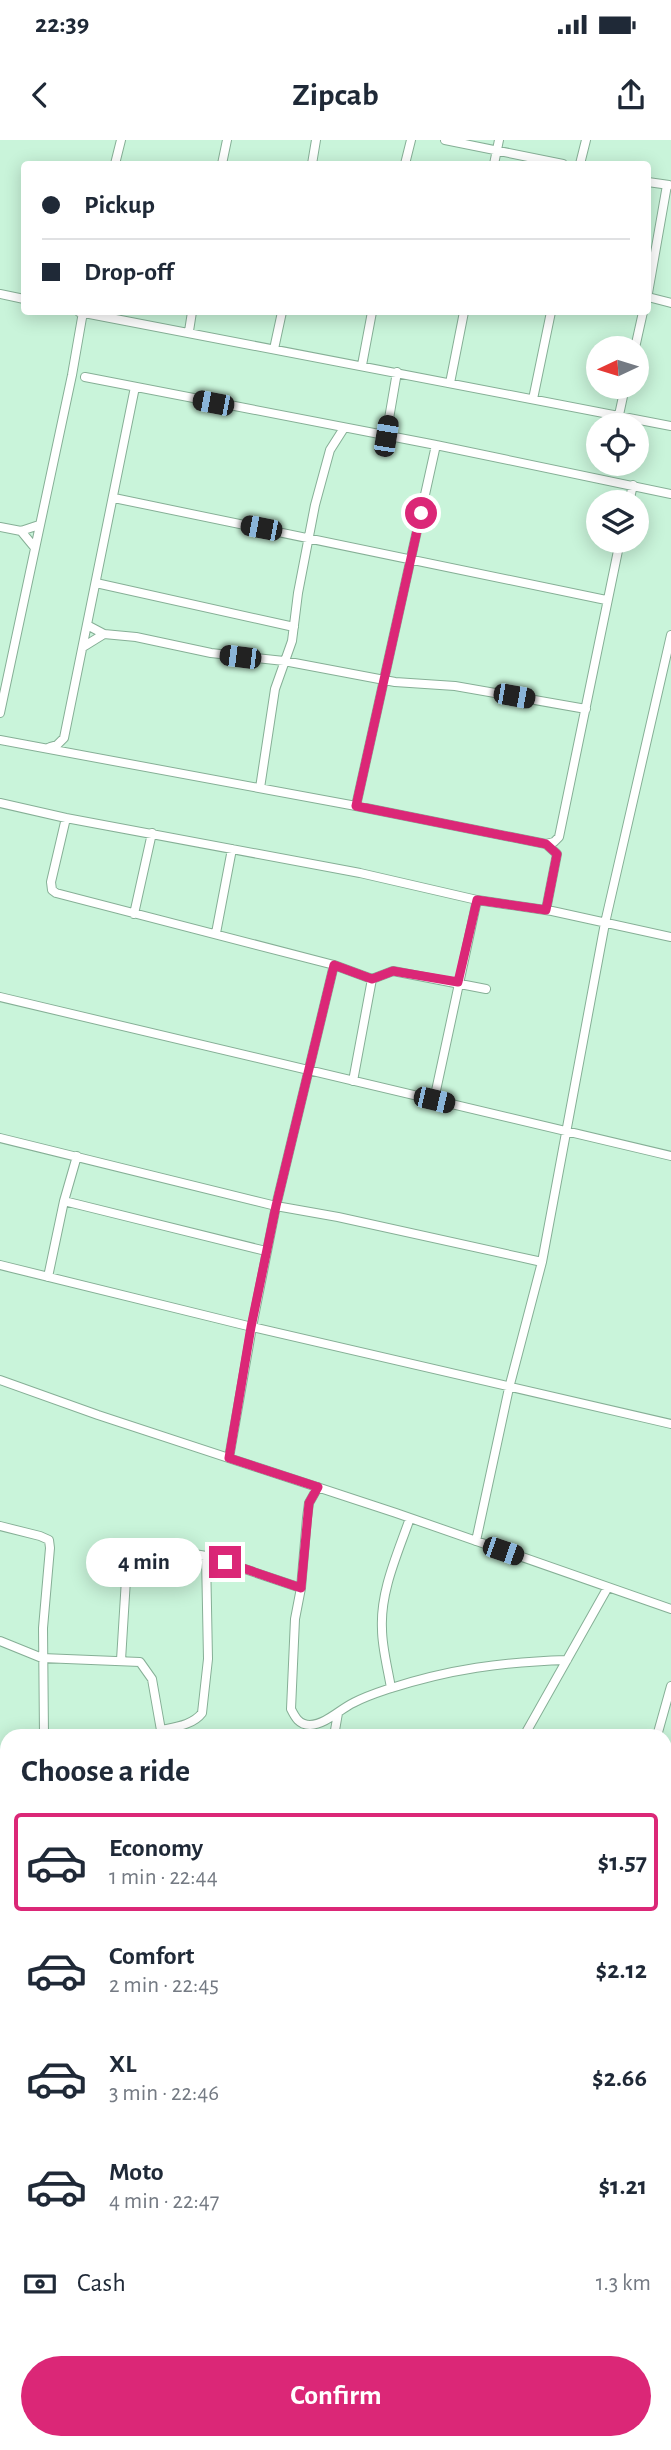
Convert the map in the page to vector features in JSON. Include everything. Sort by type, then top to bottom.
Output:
[{"type":"street","points":[[116,161],[121,140]]},
{"type":"street","points":[[223,161],[227,140]]},
{"type":"street","points":[[312,161],[316,140]]},
{"type":"street","points":[[406,161],[411,140]]},
{"type":"street","points":[[445,140],[548,161]]},
{"type":"street","points":[[495,161],[499,140]]},
{"type":"street","points":[[581,161],[586,140]]},
{"type":"street","points":[[651,182],[669,185],[651,279]]},
{"type":"street","points":[[0,294],[21,298]]},
{"type":"street","points":[[651,296],[671,303]]},
{"type":"street","points":[[0,713],[80,315]]},
{"type":"street","points":[[98,315],[608,413]]},
{"type":"street","points":[[189,331],[192,315]]},
{"type":"street","points":[[274,349],[281,315]]},
{"type":"street","points":[[362,365],[371,315]]},
{"type":"street","points":[[450,383],[463,315]]},
{"type":"street","points":[[533,399],[550,315]]},
{"type":"street","points":[[638,336],[642,315]]},
{"type":"street","points":[[386,436],[397,372]]},
{"type":"street","points":[[85,377],[671,494]]},
{"type":"street","points":[[47,748],[57,745],[64,738],[135,387]]},
{"type":"street","points":[[649,421],[671,426]]},
{"type":"street","points":[[260,788],[275,689],[290,649],[324,470],[330,450],[344,428]]},
{"type":"street","points":[[356,806],[436,445]]},
{"type":"street","points":[[632,490],[633,485]]},
{"type":"street","points":[[114,498],[606,600]]},
{"type":"street","points":[[0,527],[21,531],[39,526]]},
{"type":"street","points":[[21,531],[35,548]]},
{"type":"street","points":[[0,740],[546,844],[554,842],[559,837],[617,553]]},
{"type":"street","points":[[96,583],[293,628]]},
{"type":"street","points":[[87,625],[104,634],[136,637],[211,653],[284,661],[384,680],[455,686],[586,709]]},
{"type":"street","points":[[83,647],[104,634]]},
{"type":"street","points":[[477,1541],[509,1388],[542,1262],[605,923],[669,658],[671,635]]},
{"type":"street","points":[[64,738],[77,754]]},
{"type":"street","points":[[0,803],[671,937]]},
{"type":"street","points":[[66,818],[51,882],[52,890],[56,893],[334,965],[372,979],[393,971],[486,989]]},
{"type":"street","points":[[134,914],[152,833]]},
{"type":"street","points":[[546,844],[557,854],[546,910]]},
{"type":"street","points":[[216,933],[232,849]]},
{"type":"street","points":[[434,1100],[477,900]]},
{"type":"street","points":[[229,1458],[266,1251],[334,965]]},
{"type":"street","points":[[353,1081],[372,979]]},
{"type":"street","points":[[0,997],[671,1156]]},
{"type":"street","points":[[0,1138],[276,1206],[542,1262]]},
{"type":"street","points":[[48,1278],[64,1201],[77,1156]]},
{"type":"street","points":[[64,1201],[266,1251]]},
{"type":"street","points":[[0,1265],[251,1327],[671,1424]]},
{"type":"street","points":[[0,1380],[671,1609]]},
{"type":"street","points":[[318,1487],[309,1503],[301,1588],[295,1619],[291,1709],[295,1718],[302,1723],[311,1725],[326,1721],[362,1698],[391,1688],[484,1665],[567,1660]]},
{"type":"street","points":[[391,1688],[382,1613],[386,1592],[410,1518]]},
{"type":"street","points":[[0,1526],[49,1540],[42,1658],[44,1729]]},
{"type":"street","points":[[121,1660],[129,1545],[137,1544],[206,1556],[301,1588]]},
{"type":"street","points":[[173,1729],[189,1723],[202,1713],[208,1659],[206,1556]]},
{"type":"street","points":[[528,1729],[608,1587]]},
{"type":"street","points":[[0,1641],[42,1658],[140,1662],[152,1679],[161,1729]]},
{"type":"street","points":[[659,1729],[671,1686]]},
{"type":"street","points":[[335,1729],[338,1713]]},
{"type":"route","points":[[225,1562],[301,1588],[309,1503],[318,1487],[229,1458],[251,1327],[276,1206],[334,965],[372,979],[393,971],[458,982],[477,900],[546,910],[557,854],[546,844],[356,806],[421,513]]}]
